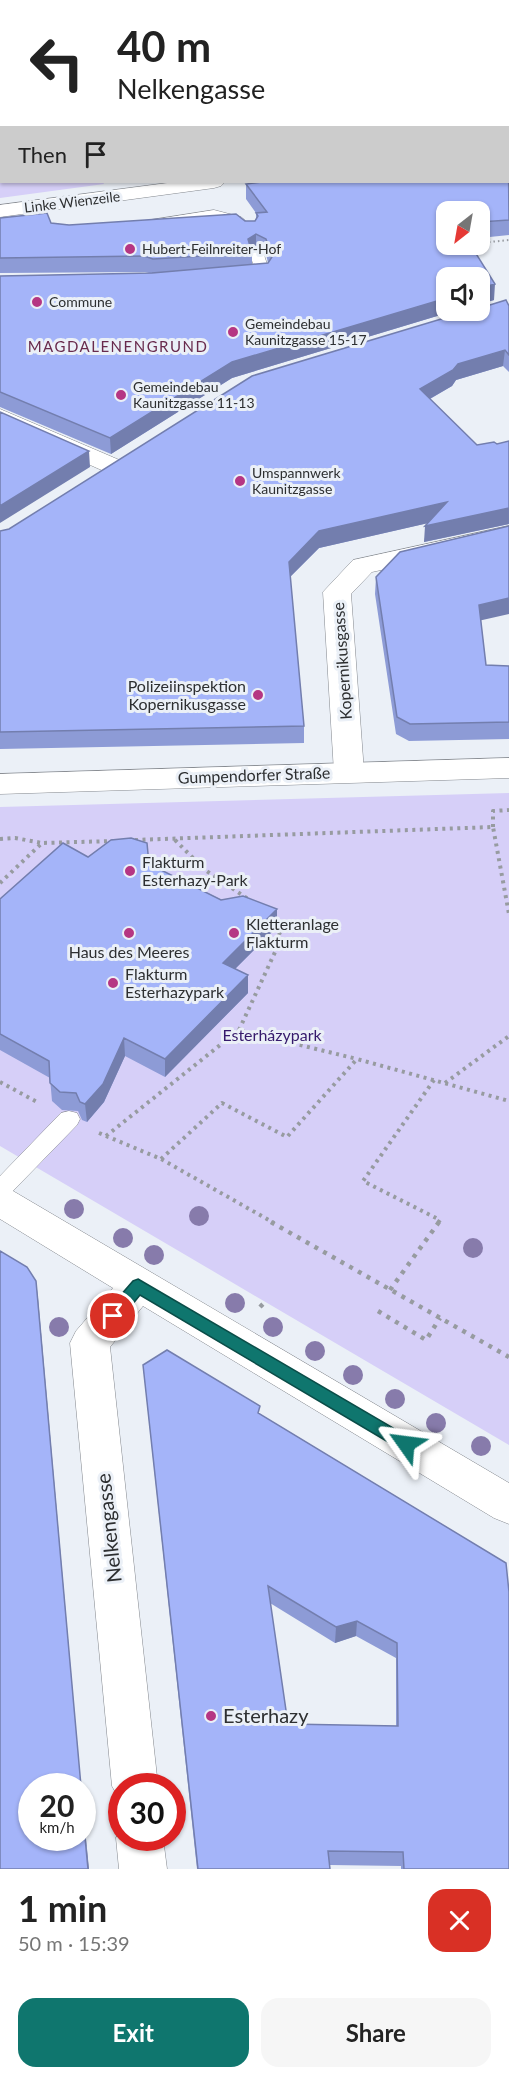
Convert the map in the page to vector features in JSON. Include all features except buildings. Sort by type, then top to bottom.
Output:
[{"type":"street","name":"Linke Wienzeile","points":[[0,211],[207,183]]},
{"type":"street","points":[[0,416],[115,467]]},
{"type":"street","name":"Kopernikusgasse","points":[[349,772],[337,592],[363,566],[509,534]]},
{"type":"street","name":"Gumpendorfer Straße","points":[[0,784],[509,768]]},
{"type":"street","points":[[0,1201],[509,1505]]},
{"type":"street","name":"Nelkengasse","points":[[134,1773],[90,1343],[138,1285]]},
{"type":"street","points":[[141,1851],[143,1869]]},
{"type":"lane","points":[[137,226],[211,212],[239,221],[250,231]]},
{"type":"lane","points":[[230,275],[263,273],[257,255]]},
{"type":"lane","points":[[0,1190],[69,1119]]},
{"type":"path","points":[[490,242],[509,240]]},
{"type":"path","points":[[509,810],[493,811],[493,827],[509,914]]},
{"type":"path","points":[[126,841],[493,827]]},
{"type":"path","points":[[0,839],[15,838],[42,843],[114,841]]},
{"type":"path","points":[[174,839],[205,870],[252,902]]},
{"type":"path","points":[[0,883],[42,843]]},
{"type":"path","points":[[106,1136],[239,1030],[282,938],[268,918]]},
{"type":"path","points":[[239,1030],[357,1059],[509,1101]]},
{"type":"path","points":[[445,1083],[509,1036]]},
{"type":"path","points":[[161,1159],[222,1102],[287,1137],[357,1059]]},
{"type":"path","points":[[390,1290],[440,1220],[363,1181],[434,1080]]},
{"type":"path","points":[[0,1082],[69,1119],[161,1159],[509,1357]]},
{"type":"path","points":[[260,1307],[265,1302]]},
{"type":"path","points":[[378,1311],[426,1340],[440,1318]]},
{"type":"green space","points":[[0,183],[104,184],[0,198]]},
{"type":"green space","name":"Esterházypark","points":[[509,793],[509,1445],[0,1146],[0,807]]},
{"type":"place","name":"Hubert-Feilnreiter-Hof","points":[[130,249]]},
{"type":"place","name":"Commune","points":[[37,302]]},
{"type":"place","name":"Gemeindebau Kaunitzgasse 15-17","points":[[233,332]]},
{"type":"place","name":"Gemeindebau Kaunitzgasse 11-13","points":[[121,395]]},
{"type":"place","name":"Umspannwerk Kaunitzgasse","points":[[240,481]]},
{"type":"place","name":"Polizeiinspektion Kopernikusgasse","points":[[258,695]]},
{"type":"place","name":"Flakturm Esterhazy-Park","points":[[130,871]]},
{"type":"place","name":"Haus des Meeres","points":[[129,933]]},
{"type":"place","name":"Kletteranlage Flakturm","points":[[234,933]]},
{"type":"place","name":"Flakturm Esterhazypark","points":[[113,983]]},
{"type":"place","name":"Esterhazy","points":[[211,1716]]},
{"type":"district","name":"MAGDALENENGRUND","points":[[118,347]]},
{"type":"route","points":[[113,1316],[138,1285],[406,1444]]}]
